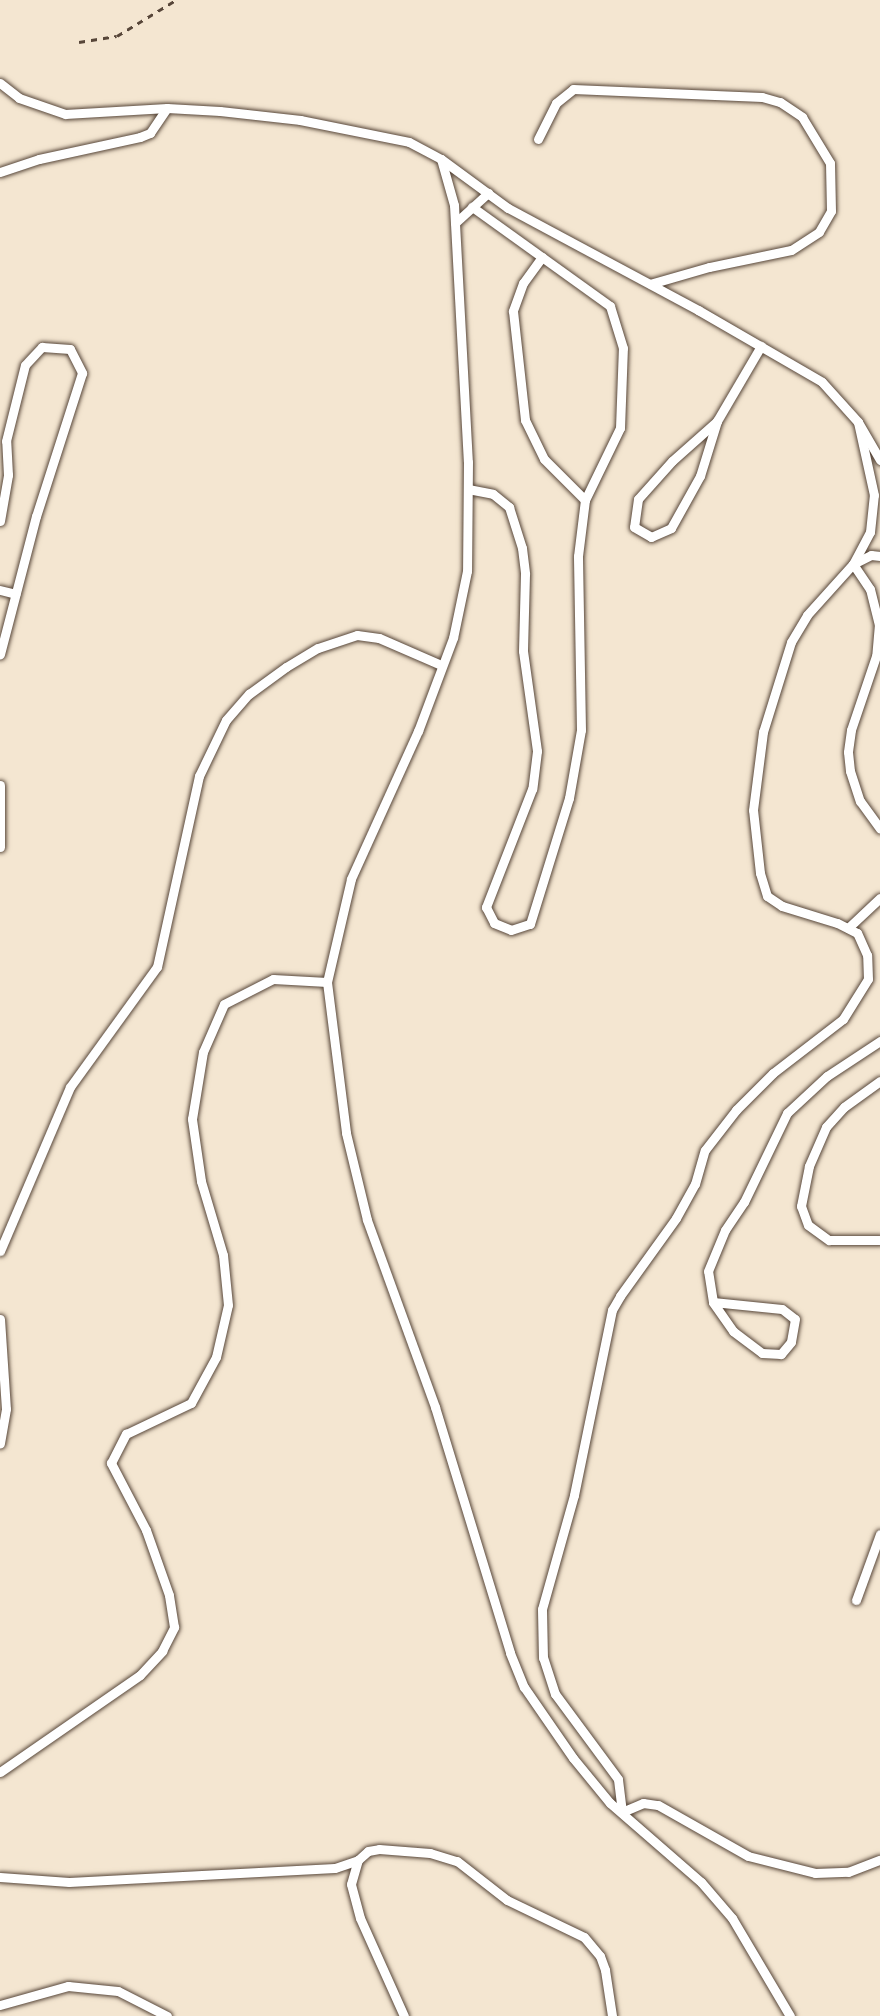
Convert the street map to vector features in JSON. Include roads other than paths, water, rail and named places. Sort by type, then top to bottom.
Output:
[{"type":"lane","points":[[0,83],[19,98],[65,114],[167,108],[300,120],[390,135],[441,159],[488,193],[564,240],[650,284],[822,382],[858,422],[880,460]]},
{"type":"lane","points":[[538,139],[556,103],[573,89],[762,97],[780,102],[802,117],[830,163],[831,211],[819,232],[791,250],[650,284]]},
{"type":"lane","points":[[0,172],[39,159],[140,137],[150,133],[167,108]]},
{"type":"lane","points":[[441,159],[450,186],[455,223],[468,489],[467,571],[453,638],[418,731],[351,879],[327,982],[340,1103],[367,1220],[435,1407],[510,1653],[543,1718],[573,1758],[622,1812],[701,1882],[732,1918],[790,2016]]},
{"type":"lane","points":[[455,223],[488,193]]},
{"type":"lane","points":[[468,489],[493,494],[509,507],[522,548],[525,574],[523,651],[537,751],[532,789],[486,907],[494,923],[511,930],[530,924],[569,798],[581,730],[578,556],[585,500],[620,428],[623,348],[610,306],[472,207]]},
{"type":"lane","points":[[542,257],[523,283],[513,311],[525,420],[544,459],[585,500]]},
{"type":"lane","points":[[717,421],[672,461],[638,499],[634,527],[651,537],[671,528],[700,476],[717,421],[761,346]]},
{"type":"lane","points":[[0,521],[8,475],[6,441],[25,365],[42,347],[70,349],[82,373],[36,516],[0,654]]},
{"type":"lane","points":[[622,1812],[618,1779],[555,1694],[543,1658],[540,1633],[542,1609],[574,1495],[612,1310],[631,1278],[676,1218],[695,1184],[705,1150],[736,1110],[773,1073],[851,1011],[865,988],[868,966],[864,943],[848,928],[782,906],[767,896],[760,873],[753,810],[763,732],[791,642],[812,608],[853,564],[870,532],[875,513],[871,472],[858,422]]},
{"type":"lane","points":[[853,564],[871,555],[880,556]]},
{"type":"lane","points":[[853,564],[870,589],[879,624],[876,656],[851,730],[850,771],[860,801],[880,829]]},
{"type":"lane","points":[[0,590],[16,594]]},
{"type":"lane","points":[[0,1251],[70,1087],[157,967],[199,776],[226,720],[249,694],[286,667],[318,648],[357,635],[379,638],[441,665]]},
{"type":"lane","points":[[0,785],[0,847]]},
{"type":"lane","points":[[848,928],[880,898]]},
{"type":"lane","points":[[0,1772],[140,1675],[162,1651],[174,1627],[169,1595],[146,1530],[111,1463],[126,1434],[191,1403],[216,1357],[228,1305],[223,1255],[201,1181],[192,1119],[203,1052],[224,1004],[273,979],[327,982]]},
{"type":"lane","points":[[713,1302],[782,1309],[795,1319],[791,1342],[781,1354],[762,1353],[733,1331],[713,1302],[708,1271],[775,1132],[804,1095],[880,1041]]},
{"type":"lane","points":[[880,1081],[844,1107],[826,1127],[809,1166],[801,1206],[808,1225],[829,1240],[880,1240]]},
{"type":"lane","points":[[0,1319],[6,1409],[0,1443]]},
{"type":"lane","points":[[856,1600],[880,1534]]},
{"type":"lane","points":[[622,1812],[643,1803],[658,1805],[748,1856],[797,1870],[831,1874],[866,1867],[880,1860]]},
{"type":"lane","points":[[0,1877],[69,1882],[335,1868],[358,1860],[368,1851],[379,1849],[430,1853],[457,1861],[507,1900],[584,1937],[600,1956],[605,1970],[612,2016]]},
{"type":"lane","points":[[358,1860],[351,1884],[353,1899],[404,2016]]},
{"type":"lane","points":[[0,2005],[68,1986],[118,1991],[167,2016]]}]
